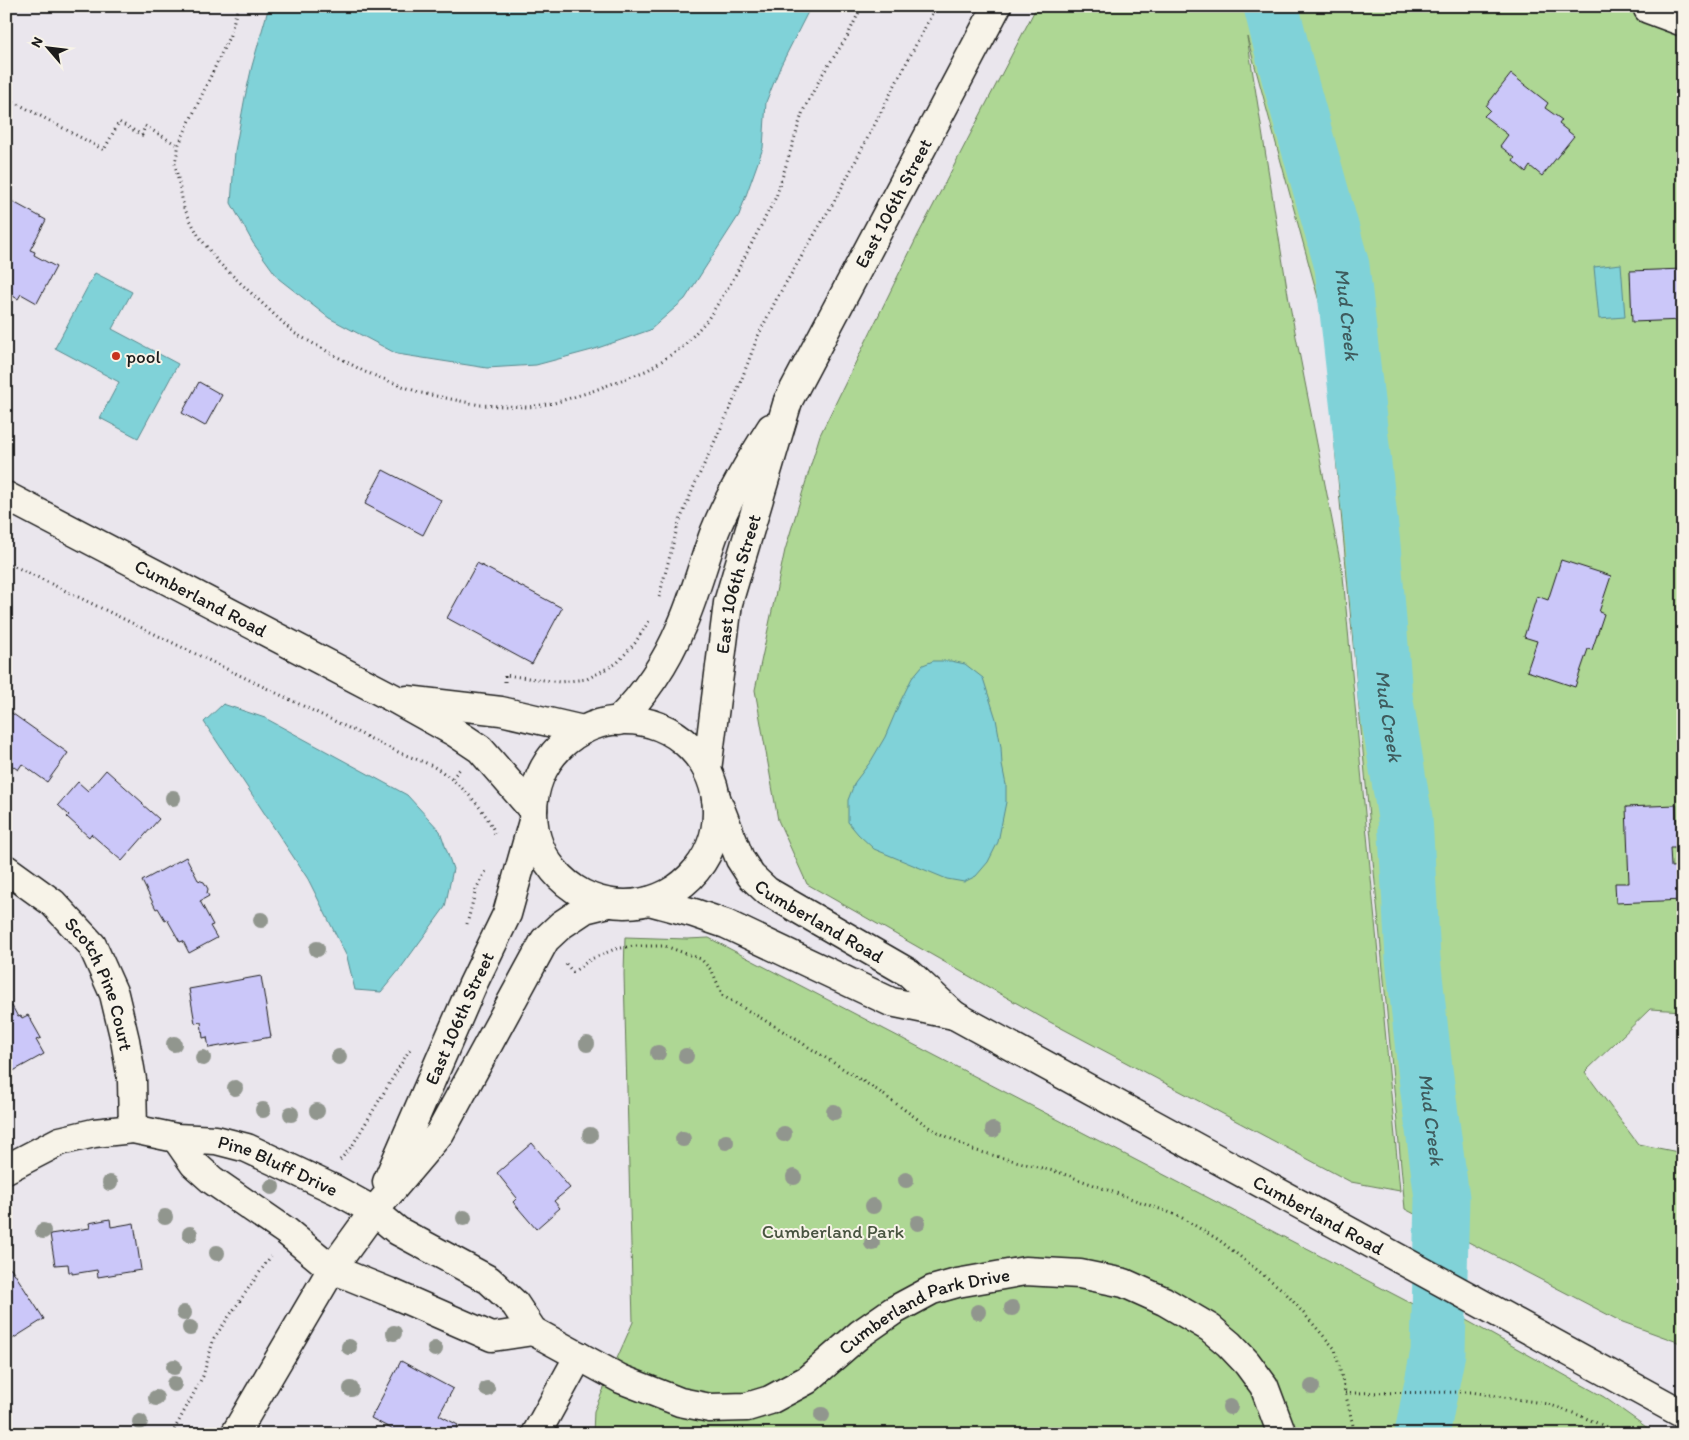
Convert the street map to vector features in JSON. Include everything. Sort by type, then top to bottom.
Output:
[{"type":"main road","name":"East 106th Street","points":[[618,721],[640,698],[655,678],[681,628],[716,530],[742,474],[788,401],[997,6]]},
{"type":"main road","points":[[1648,9],[1683,22]]},
{"type":"main road","name":"East 106th Street","points":[[707,770],[728,603],[788,401]]},
{"type":"main road","name":"Cumberland Road","points":[[6,496],[395,699],[456,733],[480,749],[533,816]]},
{"type":"main road","name":"Cumberland Road","points":[[395,699],[501,711],[583,730]]},
{"type":"main road","points":[[533,816],[537,840],[545,859],[557,875],[572,888],[590,898],[609,903],[629,904],[649,901],[674,890],[694,873],[708,851],[716,825],[716,798],[707,770],[693,749],[672,733],[648,723],[618,721],[602,723],[583,730]]},
{"type":"main road","name":"East 106th Street","points":[[374,1211],[473,984],[507,914],[533,816],[537,786],[547,763],[563,744],[583,730]]},
{"type":"main road","name":"Cumberland Road","points":[[716,798],[740,859],[751,876],[767,891],[910,973],[954,1015],[1683,1414]]},
{"type":"main road","name":"Scotch Pine Court","points":[[6,869],[53,904],[92,945],[114,994],[125,1040],[132,1080],[133,1129]]},
{"type":"main road","name":"Cumberland Road","points":[[649,901],[726,924],[891,1002],[954,1015]]},
{"type":"main road","name":"East 106th Street","points":[[235,1434],[332,1269],[374,1211],[440,1133],[546,940],[561,925],[585,909],[609,903]]},
{"type":"main road","name":"Pine Bluff Drive","points":[[6,1169],[60,1141],[94,1133],[133,1129],[176,1138],[216,1140],[246,1148],[323,1184],[374,1211]]},
{"type":"main road","name":"Pine Bluff Drive","points":[[176,1138],[194,1164],[212,1180],[286,1231],[332,1269]]},
{"type":"main road","name":"Cumberland Park Drive","points":[[374,1211],[398,1231],[450,1257],[489,1280],[515,1304],[534,1331],[621,1379],[680,1402],[710,1408],[747,1407],[770,1400],[807,1380],[860,1334],[892,1310],[932,1290],[957,1283],[1025,1272],[1080,1274],[1124,1283],[1164,1301],[1210,1328],[1241,1357],[1264,1386],[1282,1434]]},
{"type":"main road","points":[[332,1269],[492,1337],[534,1331]]},
{"type":"main road","points":[[536,1434],[579,1356]]},
{"type":"path","points":[[238,6],[230,35],[179,146],[175,164],[184,208],[198,235],[218,262],[294,333],[366,372],[421,393],[480,405],[528,407],[554,403],[590,392],[648,370],[684,346],[708,318],[731,283],[776,197],[803,111],[822,75],[847,38],[862,6]]},
{"type":"path","points":[[656,606],[678,525],[733,402],[758,336],[777,298],[839,193],[936,6]]},
{"type":"path","points":[[6,100],[7,98],[104,150],[119,122],[142,135],[146,126],[179,146]]},
{"type":"path","points":[[6,562],[396,751],[434,767],[452,778],[478,806],[491,824],[496,841]]},
{"type":"path","points":[[505,675],[560,682],[587,679],[617,663],[635,643],[652,614]]},
{"type":"path","points":[[466,926],[476,889],[490,865]]},
{"type":"path","points":[[573,972],[614,949],[634,946],[665,946],[701,959],[712,971],[723,996],[877,1090],[930,1128],[973,1150],[1061,1173],[1178,1216],[1219,1240],[1284,1291],[1335,1349],[1355,1434]]},
{"type":"path","points":[[323,1184],[352,1146],[397,1070],[404,1062],[412,1044]]},
{"type":"path","points":[[172,1434],[203,1376],[214,1338],[286,1231]]},
{"type":"path","points":[[1345,1393],[1471,1392],[1548,1404],[1622,1434]]},
{"type":"green space","points":[[1037,6],[1683,6],[1683,1011],[1650,1009],[1585,1072],[1638,1144],[1683,1153],[1683,1344],[1620,1321],[1405,1209],[1323,316],[1247,37],[1289,301],[1343,576],[1400,1191],[1351,1182],[1050,1022],[807,884],[778,820],[755,690],[785,550],[820,435],[918,235]]},
{"type":"green space","name":"Cumberland Park","points":[[625,937],[709,938],[1447,1322],[1448,1310],[1604,1397],[1656,1434],[593,1434],[594,1411],[633,1322],[624,974]]},
{"type":"water","points":[[269,6],[811,6],[781,65],[766,102],[763,148],[739,215],[685,299],[650,330],[592,350],[536,365],[487,368],[397,354],[329,318],[279,279],[253,243],[231,203],[235,151],[245,97]]},
{"type":"water","points":[[1621,264],[1625,317],[1599,319],[1594,267]]},
{"type":"water","name":"pool","points":[[95,273],[132,292],[112,329],[178,364],[138,438],[100,418],[119,382],[55,348]]},
{"type":"water","points":[[933,661],[951,661],[965,664],[983,678],[996,719],[1001,747],[1006,785],[1006,802],[998,842],[988,862],[976,876],[964,882],[947,879],[874,849],[848,822],[848,800],[855,782],[871,761],[885,737],[912,678],[923,665]]},
{"type":"water","points":[[223,704],[265,718],[407,795],[440,831],[453,869],[445,907],[381,992],[355,990],[347,957],[308,879],[204,722]]},
{"type":"building","points":[[1511,74],[1548,103],[1545,108],[1562,120],[1559,124],[1574,136],[1542,176],[1530,166],[1526,172],[1513,161],[1515,158],[1500,146],[1508,135],[1484,116],[1490,110],[1486,106]]},
{"type":"building","points":[[6,198],[46,220],[30,250],[35,252],[34,255],[56,267],[37,303],[21,294],[18,299],[6,292]]},
{"type":"building","points":[[1683,269],[1683,320],[1632,322],[1630,271]]},
{"type":"building","points":[[199,382],[222,395],[205,426],[182,413]]},
{"type":"building","points":[[383,470],[441,500],[423,535],[365,504]]},
{"type":"building","points":[[1561,560],[1611,576],[1599,612],[1604,614],[1592,650],[1588,649],[1575,687],[1527,671],[1537,641],[1524,637],[1537,596],[1548,600]]},
{"type":"building","points":[[477,563],[562,608],[532,664],[447,618]]},
{"type":"building","points":[[6,709],[68,753],[47,782],[22,764],[18,770],[6,761]]},
{"type":"building","points":[[106,770],[159,819],[122,861],[91,834],[89,837],[67,817],[69,815],[58,805],[78,782],[88,791]]},
{"type":"building","points":[[1676,805],[1678,848],[1670,848],[1671,867],[1683,866],[1683,900],[1616,903],[1615,883],[1629,883],[1626,807]]},
{"type":"building","points":[[186,857],[198,880],[204,882],[208,889],[207,893],[209,896],[200,901],[213,925],[210,926],[217,938],[189,953],[183,941],[180,942],[167,919],[165,920],[158,908],[156,909],[142,881]]},
{"type":"building","points":[[261,976],[271,1037],[209,1048],[207,1037],[203,1038],[201,1022],[195,1023],[189,989]]},
{"type":"building","points":[[6,1001],[10,1007],[12,1006],[18,1017],[21,1016],[22,1018],[28,1015],[41,1038],[36,1040],[44,1054],[6,1075]]},
{"type":"building","points":[[532,1143],[570,1188],[554,1201],[560,1208],[536,1229],[513,1202],[517,1198],[497,1173]]},
{"type":"building","points":[[110,1219],[111,1227],[134,1223],[141,1270],[98,1277],[97,1270],[72,1274],[72,1272],[69,1272],[68,1264],[55,1265],[50,1234],[90,1228],[89,1223]]},
{"type":"building","points":[[11,1268],[44,1319],[6,1343],[6,1272]]},
{"type":"building","points":[[401,1361],[453,1389],[439,1415],[458,1425],[454,1434],[401,1434],[371,1418]]},
{"type":"waterway","name":"Mud Creek","points":[[1271,6],[1342,266],[1373,545],[1385,696],[1405,817],[1413,958],[1442,1198],[1438,1352],[1422,1434]]},
{"type":"place","name":"pool","points":[[116,356]]}]
